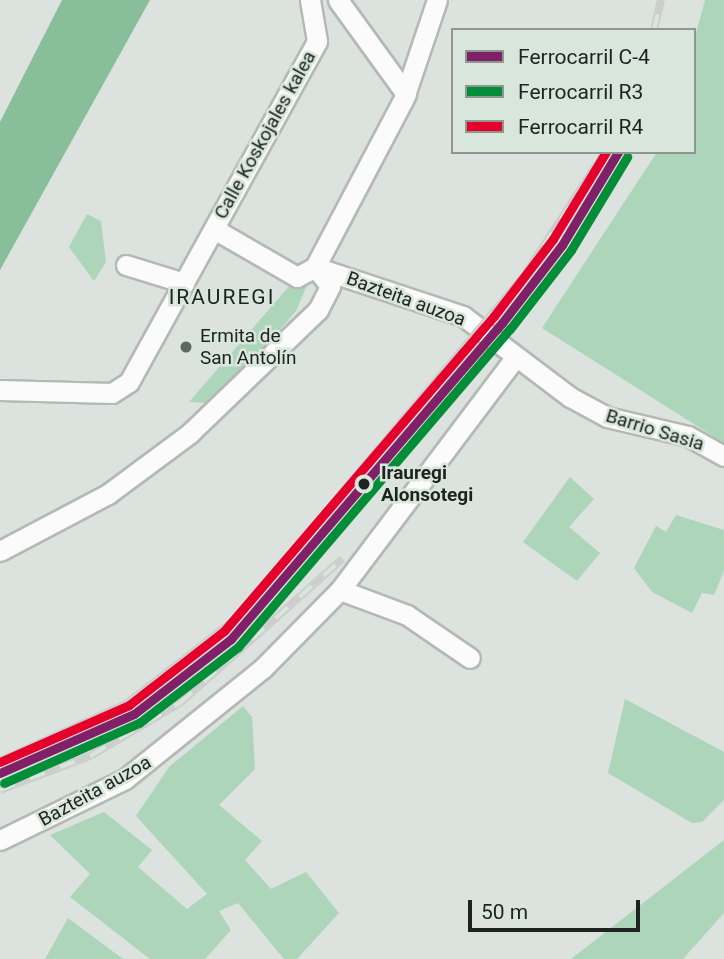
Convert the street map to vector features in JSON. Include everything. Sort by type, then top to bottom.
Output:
[{"type":"street","name":"Calle Koskojales kalea","points":[[310,0],[317,41]]},
{"type":"street","points":[[338,0],[406,94]]},
{"type":"street","points":[[214,229],[297,277],[316,267],[406,94],[437,0]]},
{"type":"street","name":"Calle Koskojales kalea","points":[[0,390],[119,391],[184,283],[317,41],[332,20],[352,19]]},
{"type":"street","points":[[126,265],[184,283]]},
{"type":"street","name":"Bazteita auzoa","points":[[0,840],[86,801],[163,753],[263,668],[340,590],[515,358],[463,316],[316,267]]},
{"type":"street","name":"Bazteita auzoa","points":[[0,551],[108,494],[190,433],[317,310],[330,286],[316,267]]},
{"type":"street","name":"Barrio Sasia","points":[[515,358],[607,417],[688,436],[724,456]]},
{"type":"street","points":[[340,590],[407,615],[470,657]]},
{"type":"shaded area","points":[[62,0],[150,0],[0,270],[0,122]]},
{"type":"shaded area","points":[[705,0],[724,0],[724,443],[542,328],[656,154],[696,154],[696,33]]},
{"type":"shaded area","points":[[87,214],[101,221],[106,262],[94,281],[69,247]]},
{"type":"shaded area","points":[[315,267],[296,311],[256,358],[209,403],[189,402],[297,277]]},
{"type":"shaded area","points":[[570,477],[594,499],[569,527],[600,553],[577,581],[523,542]]},
{"type":"shaded area","points":[[676,515],[724,530],[724,571],[714,595],[702,593],[692,613],[652,592],[634,568],[656,526],[666,532]]},
{"type":"shaded area","points":[[625,699],[724,752],[724,800],[702,822],[692,823],[608,773]]},
{"type":"shaded area","points":[[243,706],[252,717],[255,769],[219,805],[262,841],[245,860],[271,889],[306,872],[339,913],[297,959],[284,959],[238,903],[219,911],[231,930],[205,959],[150,959],[70,897],[90,874],[50,835],[104,812],[152,850],[138,867],[187,909],[207,894],[136,816],[169,767]]},
{"type":"shaded area","points":[[724,840],[724,913],[683,959],[571,959]]},
{"type":"shaded area","points":[[68,918],[123,959],[45,959]]},
{"type":"railway","points":[[654,28],[661,0]]},
{"type":"railway","points":[[0,761],[126,704],[236,619],[526,273],[604,154]]},
{"type":"railway","points":[[0,790],[92,755],[180,703],[342,559]]},
{"type":"rail line","name":"R4","points":[[0,762],[129,705],[224,631],[494,316],[553,239],[605,154]]},
{"type":"rail line","name":"C-4","points":[[0,773],[134,714],[231,639],[502,323],[562,245],[617,154]]},
{"type":"rail line","name":"R3","points":[[4,783],[139,723],[238,647],[510,329],[571,250],[627,157]]},
{"type":"place","name":"Ermita de San Antolín","points":[[186,347]]},
{"type":"place","name":"Irauregi Alonsotegi","points":[[364,484]]},
{"type":"district","name":"IRAUREGI","points":[[222,297]]}]
